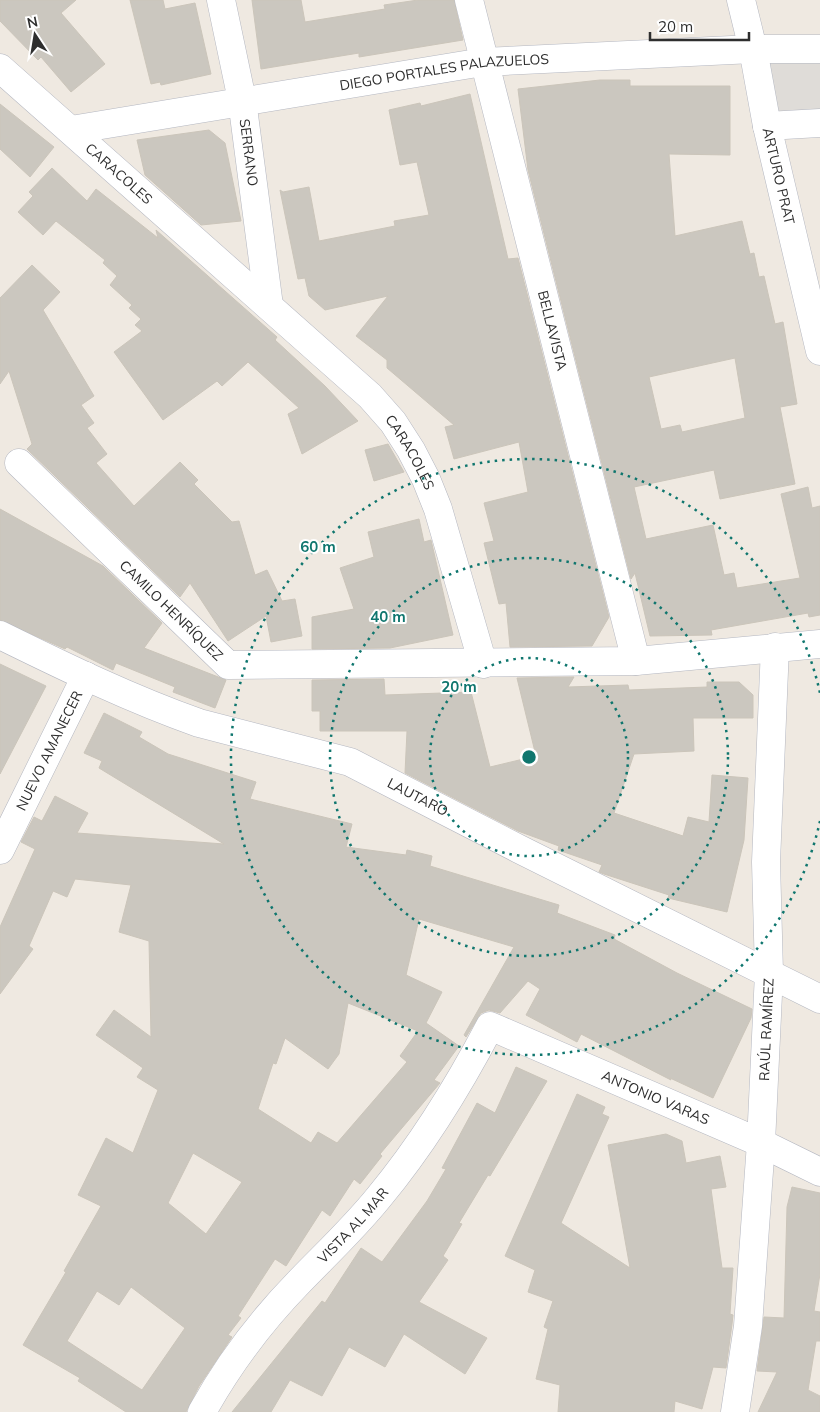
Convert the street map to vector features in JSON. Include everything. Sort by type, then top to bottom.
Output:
[{"type":"street","name":"SERRANO","points":[[221,0],[242,100],[270,306]]},
{"type":"street","name":"BELLAVISTA","points":[[469,0],[483,62],[636,661]]},
{"type":"street","name":"ARTURO PRAT","points":[[741,0],[753,49],[766,126],[820,351]]},
{"type":"street","name":"DIEGO PORTALES PALAZUELOS","points":[[71,130],[242,100],[483,62],[753,49],[820,49]]},
{"type":"street","name":"CARACOLES","points":[[0,68],[370,396],[393,422],[426,478],[438,509],[483,664]]},
{"type":"street","points":[[766,126],[820,123]]},
{"type":"street","name":"CAMILO HENRÍQUEZ","points":[[19,463],[228,665],[483,664]]},
{"type":"street","name":"LAUTARO","points":[[0,635],[86,676],[199,723],[350,762],[820,998]]},
{"type":"street","points":[[483,664],[636,661],[820,644]]},
{"type":"street","name":"RAÚL RAMÍREZ","points":[[735,1412],[748,1326],[761,1143],[769,973],[766,862],[775,647]]},
{"type":"street","name":"NUEVO AMANECER","points":[[0,850],[86,676]]},
{"type":"street","name":"ANTONIO VARAS","points":[[490,1026],[761,1143],[820,1172]]},
{"type":"street","name":"VISTA AL MAR","points":[[202,1412],[240,1352],[268,1317],[359,1220],[414,1152],[462,1078],[490,1026]]},
{"type":"shaded area","points":[[820,39],[820,135],[759,138],[763,40]]},
{"type":"building","points":[[0,0],[76,0],[61,13],[105,64],[71,92],[41,57],[38,60],[0,21]]},
{"type":"building","points":[[130,0],[163,0],[165,9],[195,3],[211,74],[161,85],[160,82],[151,84]]},
{"type":"building","points":[[252,0],[301,0],[305,22],[385,9],[384,5],[418,0],[454,0],[463,40],[359,57],[359,53],[261,69]]},
{"type":"building","points":[[600,80],[630,80],[630,86],[730,86],[730,155],[669,154],[675,236],[742,221],[750,254],[754,253],[759,277],[764,276],[775,324],[783,322],[797,404],[780,407],[795,484],[720,499],[714,470],[634,487],[646,539],[713,525],[724,575],[734,573],[737,588],[800,578],[781,494],[808,487],[812,508],[820,506],[820,615],[809,617],[808,613],[711,630],[712,635],[650,636],[635,573],[631,579],[528,170],[518,89]],"holes":[[[735,358],[745,418],[682,432],[680,425],[661,429],[649,377]]]},
{"type":"building","points":[[470,94],[508,259],[518,258],[609,617],[592,646],[510,647],[506,603],[499,604],[484,543],[494,541],[484,503],[528,492],[519,442],[454,459],[445,427],[454,425],[387,368],[387,360],[356,336],[388,296],[325,310],[309,296],[305,278],[298,279],[280,190],[283,192],[309,187],[319,241],[395,226],[394,221],[429,215],[417,162],[400,165],[389,110],[420,103],[421,106]]},
{"type":"building","points":[[0,104],[54,147],[30,177],[0,149]]},
{"type":"building","points":[[209,130],[225,143],[241,221],[201,225],[145,175],[137,140]]},
{"type":"building","points":[[52,168],[87,201],[96,189],[158,238],[156,230],[277,337],[275,340],[325,386],[358,421],[302,454],[288,414],[299,408],[248,362],[222,386],[217,381],[163,420],[114,352],[142,331],[135,325],[141,319],[129,308],[132,305],[110,285],[117,276],[103,263],[105,260],[56,221],[43,235],[18,212],[33,196],[29,192]]},
{"type":"building","points":[[32,265],[60,292],[43,310],[94,396],[81,405],[94,423],[87,428],[107,454],[96,463],[134,506],[180,462],[198,480],[194,484],[232,522],[239,521],[255,575],[267,570],[282,601],[295,599],[302,636],[271,642],[266,616],[228,641],[190,583],[180,597],[27,449],[32,444],[9,371],[0,384],[0,298]]},
{"type":"building","points":[[388,444],[404,472],[374,481],[365,450]]},
{"type":"building","points":[[0,509],[103,566],[162,623],[144,648],[226,680],[215,708],[173,692],[175,687],[116,663],[113,670],[67,647],[65,649],[0,620]]},
{"type":"building","points":[[419,519],[424,542],[431,540],[453,635],[390,648],[312,649],[312,617],[354,609],[340,568],[374,557],[368,532]]},
{"type":"building","points":[[0,664],[46,686],[0,774]]},
{"type":"building","points":[[574,677],[568,687],[628,685],[629,690],[707,687],[707,682],[739,682],[753,695],[753,718],[693,718],[694,751],[634,754],[614,813],[683,836],[688,817],[709,822],[712,775],[748,778],[744,840],[727,912],[668,898],[669,895],[599,872],[602,865],[558,850],[559,846],[518,831],[405,773],[407,731],[320,731],[320,711],[312,711],[312,680],[384,679],[385,695],[471,692],[490,767],[536,756],[517,678]]},
{"type":"building","points":[[104,713],[142,732],[139,737],[168,754],[256,782],[250,799],[352,824],[346,847],[406,855],[407,850],[432,856],[430,866],[559,905],[557,913],[615,935],[614,939],[677,973],[752,1009],[751,1018],[713,1098],[670,1078],[671,1080],[581,1034],[577,1042],[526,1015],[540,989],[528,981],[500,1013],[489,1010],[481,1013],[466,1037],[464,1035],[514,947],[419,919],[406,975],[442,992],[426,1023],[459,1046],[434,1080],[440,1083],[380,1154],[382,1156],[360,1184],[354,1179],[330,1216],[322,1210],[286,1266],[275,1259],[238,1316],[241,1318],[228,1335],[232,1337],[199,1386],[186,1412],[126,1412],[78,1381],[80,1378],[23,1345],[66,1272],[64,1271],[101,1206],[78,1195],[106,1138],[133,1153],[158,1090],[137,1077],[143,1068],[96,1035],[114,1010],[151,1037],[149,941],[119,932],[131,885],[75,879],[67,897],[53,891],[29,946],[33,949],[0,994],[0,927],[35,849],[21,842],[34,817],[42,821],[55,796],[88,813],[77,833],[224,844],[99,768],[102,761],[84,753]],"holes":[[[348,1003],[418,1031],[400,1056],[407,1062],[337,1143],[318,1132],[311,1143],[258,1109],[273,1063],[276,1064],[285,1038],[328,1069],[339,1054]],[[193,1153],[242,1182],[206,1234],[168,1203]],[[131,1287],[185,1328],[142,1390],[67,1341],[97,1291],[119,1305]]]},
{"type":"building","points":[[516,1067],[547,1081],[490,1176],[488,1175],[459,1223],[462,1224],[443,1256],[448,1260],[419,1302],[487,1338],[465,1374],[404,1334],[385,1367],[349,1347],[322,1396],[290,1380],[271,1412],[232,1412],[322,1301],[325,1303],[361,1248],[382,1262],[427,1201],[446,1169],[442,1168],[477,1103],[495,1113]]},
{"type":"building","points":[[577,1094],[605,1107],[602,1114],[609,1117],[561,1223],[630,1268],[608,1145],[666,1134],[682,1141],[686,1163],[720,1156],[726,1187],[711,1189],[722,1268],[733,1268],[730,1314],[733,1315],[726,1368],[713,1367],[702,1409],[675,1401],[674,1412],[558,1412],[560,1385],[536,1379],[548,1329],[544,1327],[553,1301],[528,1292],[535,1270],[505,1256]]},
{"type":"building","points":[[792,1187],[820,1193],[820,1274],[814,1311],[820,1312],[820,1341],[816,1341],[808,1390],[820,1396],[820,1412],[758,1412],[777,1372],[757,1371],[764,1317],[784,1318],[787,1207]]}]
